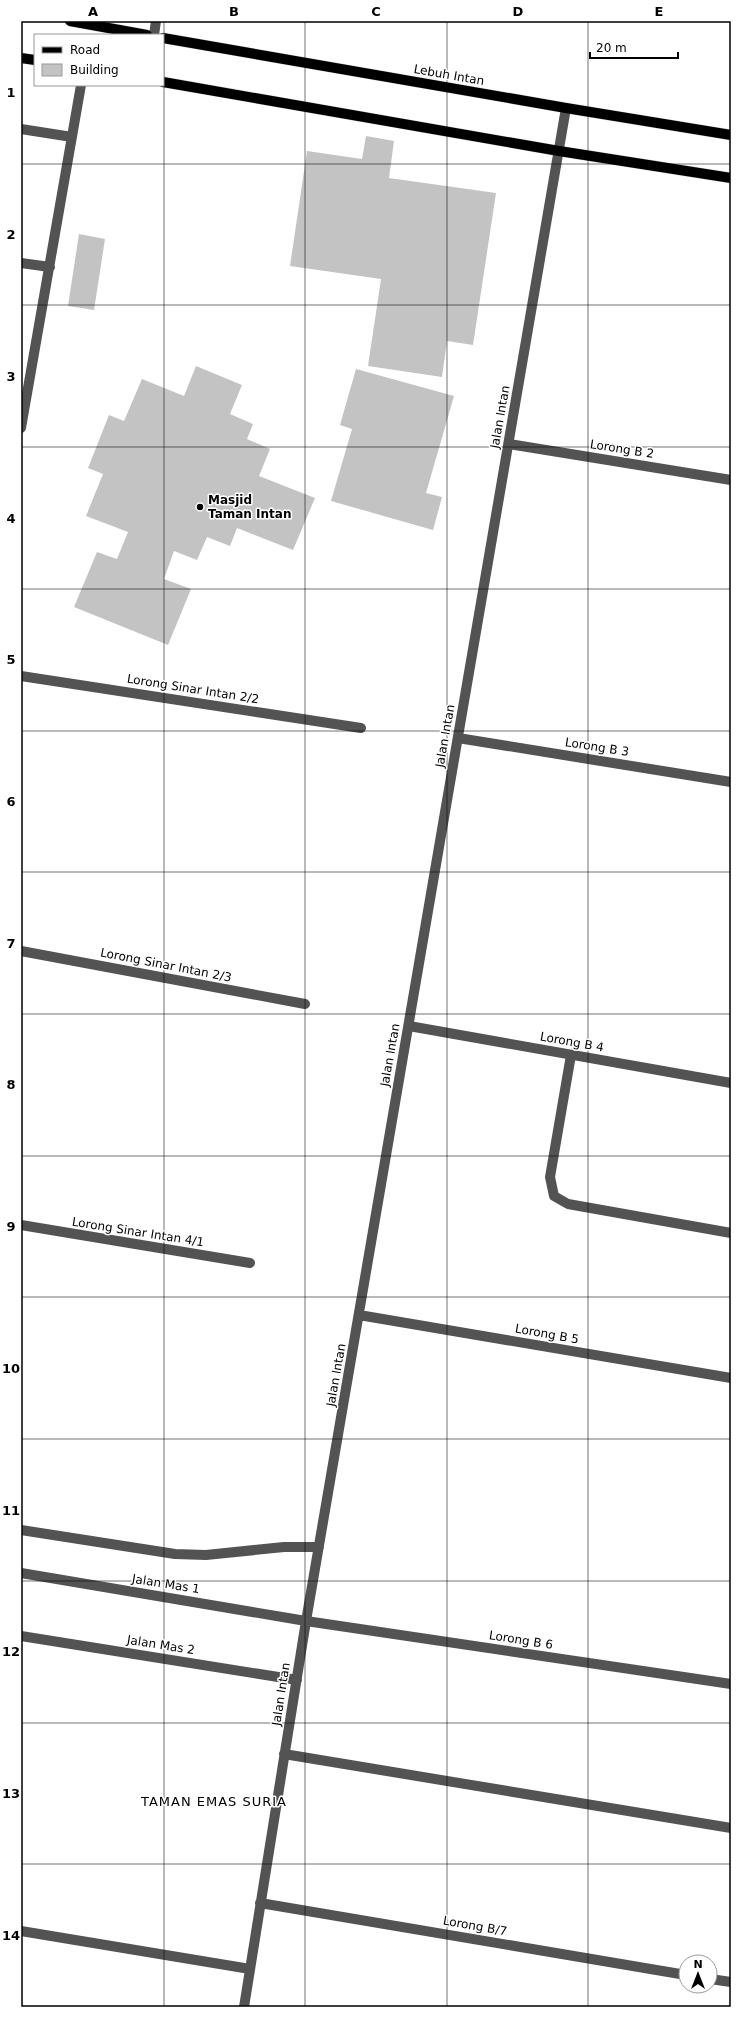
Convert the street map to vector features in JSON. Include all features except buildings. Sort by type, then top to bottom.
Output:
[{"type":"main road","points":[[70,21],[142,34]]},
{"type":"main road","name":"Lebuh Intan","points":[[164,38],[731,135]]},
{"type":"main road","points":[[21,58],[34,60]]},
{"type":"main road","points":[[164,82],[559,151],[731,178]]},
{"type":"street","points":[[154,34],[156,21]]},
{"type":"street","points":[[21,428],[24,398],[50,267],[81,86]]},
{"type":"street","name":"Jalan Intan","points":[[244,2007],[306,1621],[566,108]]},
{"type":"street","points":[[21,129],[72,137]]},
{"type":"street","points":[[21,263],[50,267]]},
{"type":"street","name":"Lorong B 2","points":[[509,444],[731,480]]},
{"type":"street","name":"Lorong Sinar Intan 2/2","points":[[21,676],[361,728]]},
{"type":"street","name":"Lorong B 3","points":[[458,738],[731,782]]},
{"type":"street","name":"Lorong Sinar Intan 2/3","points":[[21,951],[305,1004]]},
{"type":"street","name":"Lorong B 4","points":[[409,1026],[731,1083]]},
{"type":"street","points":[[572,1055],[550,1178],[554,1196],[568,1204],[731,1233]]},
{"type":"street","name":"Lorong Sinar Intan 4/1","points":[[21,1225],[250,1263]]},
{"type":"street","name":"Lorong B 5","points":[[359,1315],[731,1378]]},
{"type":"street","points":[[21,1530],[175,1554],[206,1555],[290,1547],[319,1548]]},
{"type":"street","name":"Jalan Mas 1","points":[[21,1573],[306,1621]]},
{"type":"street","name":"Lorong B 6","points":[[306,1621],[731,1684]]},
{"type":"street","name":"Jalan Mas 2","points":[[21,1636],[297,1680]]},
{"type":"street","points":[[284,1754],[731,1828]]},
{"type":"street","name":"Lorong B/7","points":[[260,1903],[678,1974]]},
{"type":"street","points":[[21,1931],[250,1969]]},
{"type":"street","points":[[718,1980],[731,1982]]},
{"type":"place","name":"Masjid Taman Intan","points":[[200,507]]},
{"type":"district","name":"TAMAN EMAS SURIA","points":[[214,1801]]}]
